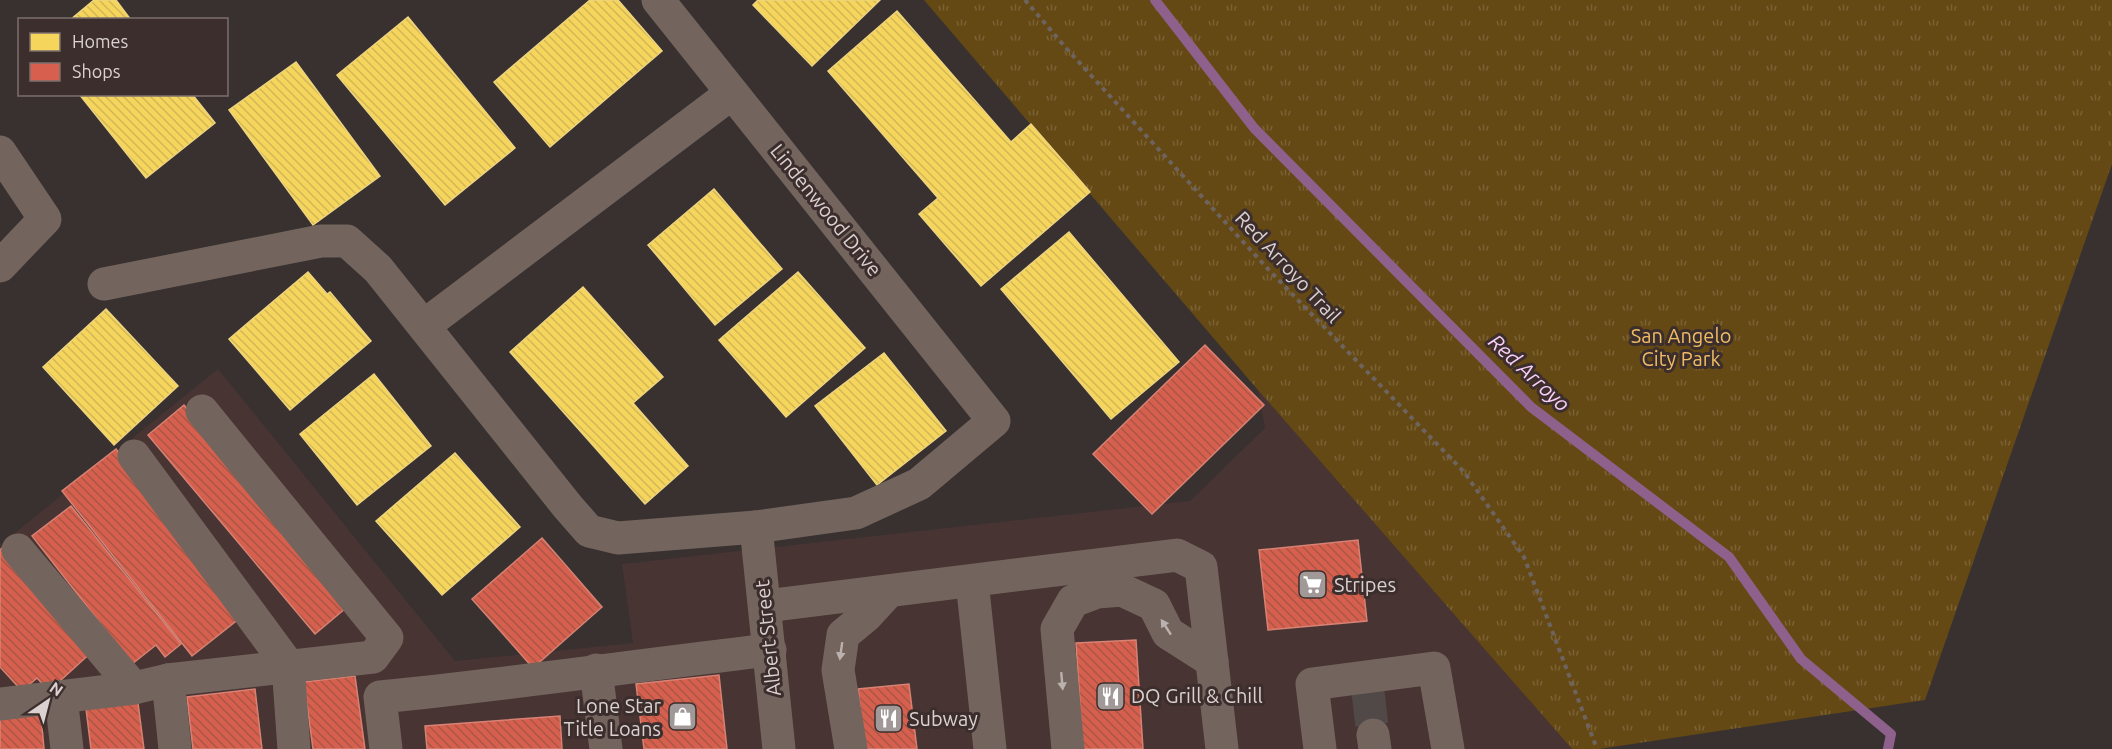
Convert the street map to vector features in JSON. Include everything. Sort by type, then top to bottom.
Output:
[{"type":"street","name":"Lindenwood Drive","points":[[658,0],[994,421],[919,484],[856,513],[756,527]]},
{"type":"street","points":[[424,326],[732,93]]},
{"type":"street","points":[[0,152],[45,219],[0,266]]},
{"type":"street","points":[[104,284],[321,241],[347,241],[378,268],[589,531],[618,538],[756,527]]},
{"type":"street","points":[[7,695],[61,697],[134,688],[168,680],[373,657],[387,638],[202,411]]},
{"type":"street","points":[[134,456],[288,665],[294,749]]},
{"type":"street","name":"Albert Street","points":[[756,527],[779,749]]},
{"type":"street","points":[[18,549],[134,688]]},
{"type":"street","points":[[765,606],[1177,555],[1201,567],[1222,749]]},
{"type":"street","points":[[972,581],[990,749]]},
{"type":"street","points":[[1068,749],[1057,629],[1073,601],[1097,592],[1122,590],[1154,605],[1168,633],[1212,661]]},
{"type":"street","points":[[851,749],[838,670],[843,635],[866,616],[889,591]]},
{"type":"street","points":[[386,749],[380,697],[496,685],[596,670],[770,650]]},
{"type":"street","points":[[1320,749],[1311,684],[1366,684],[1434,668],[1448,749]]},
{"type":"street","points":[[596,670],[606,749]]},
{"type":"street","points":[[168,680],[175,749]]},
{"type":"street","points":[[61,697],[67,749]]},
{"type":"path","name":"Red Arroyo Trail","points":[[1025,0],[1268,269],[1464,472],[1524,557],[1597,749]]},
{"type":"shaded area","points":[[218,369],[455,661],[633,643],[622,564],[1190,501],[1265,428],[1258,390],[1572,749],[0,749],[0,545]]},
{"type":"green space","name":"San Angelo City Park","points":[[924,0],[2112,0],[2112,164],[1925,700],[1599,749],[1572,749],[1258,390]]},
{"type":"building: Homes","points":[[94,0],[116,0],[130,18],[72,18]]},
{"type":"building: Homes","points":[[590,0],[618,0],[662,51],[550,147],[494,82]]},
{"type":"building: Homes","points":[[758,0],[880,0],[812,66],[753,5]]},
{"type":"building: Homes","points":[[897,11],[1011,142],[1031,124],[1090,192],[981,286],[919,214],[938,198],[828,71]]},
{"type":"building: Homes","points":[[408,17],[515,148],[445,205],[337,75]]},
{"type":"building: Homes","points":[[296,62],[380,176],[313,225],[229,110]]},
{"type":"building: Homes","points":[[81,96],[194,96],[215,123],[146,178]]},
{"type":"building: Homes","points":[[714,189],[782,269],[715,325],[648,245]]},
{"type":"building: Homes","points":[[1069,232],[1179,362],[1111,419],[1001,289]]},
{"type":"building: Homes","points":[[308,272],[327,294],[330,292],[371,341],[290,410],[229,339]]},
{"type":"building: Homes","points":[[798,272],[865,348],[786,417],[719,340]]},
{"type":"building: Homes","points":[[583,287],[663,377],[633,403],[688,466],[645,504],[510,352]]},
{"type":"building: Homes","points":[[106,309],[178,386],[114,445],[43,367]]},
{"type":"building: Homes","points":[[884,353],[946,431],[877,485],[815,406]]},
{"type":"building: Homes","points":[[374,374],[431,446],[357,505],[300,434]]},
{"type":"building: Homes","points":[[455,453],[520,527],[442,595],[376,521]]},
{"type":"building: Shops","points":[[1205,345],[1264,405],[1152,514],[1093,454]]},
{"type":"building: Shops","points":[[184,405],[352,603],[315,634],[148,435]]},
{"type":"building: Shops","points":[[116,449],[245,614],[192,656],[62,491]]},
{"type":"building: Shops","points":[[71,506],[181,644],[165,657],[156,645],[132,664],[32,536]]},
{"type":"building: Shops","points":[[542,538],[602,607],[533,668],[472,599]]},
{"type":"building: Shops","name":"Stripes","points":[[1358,540],[1367,621],[1268,630],[1259,550]]},
{"type":"building: Shops","points":[[3,547],[96,648],[49,691],[37,678],[22,691],[0,667],[0,550]]},
{"type":"building: Shops","name":"DQ Grill & Chill","points":[[1136,640],[1143,749],[1083,749],[1076,643]]},
{"type":"building: Shops","name":"Lone Star Title Loans","points":[[719,675],[727,749],[644,749],[636,684]]},
{"type":"building: Shops","points":[[355,676],[365,749],[313,749],[304,682]]},
{"type":"building: Shops","name":"Subway","points":[[909,684],[917,749],[865,749],[858,689]]},
{"type":"building: Shops","points":[[255,689],[262,749],[193,749],[187,697]]},
{"type":"building: Shops","points":[[138,703],[144,749],[91,749],[86,709]]},
{"type":"building: Shops","points":[[41,715],[44,749],[0,749],[0,718]]},
{"type":"building: Shops","points":[[560,716],[562,749],[427,749],[425,726]]},
{"type":"waterway","name":"Red Arroyo","points":[[1155,0],[1254,128],[1531,407],[1729,557],[1801,659],[1891,734],[1888,749]]},
{"type":"tunnel","points":[[1368,692],[1373,735]]},
{"type":"place","name":"Stripes","points":[[1313,585]]},
{"type":"place","name":"DQ Grill & Chill","points":[[1110,696]]},
{"type":"place","name":"Lone Star Title Loans","points":[[682,717]]},
{"type":"place","name":"Subway","points":[[888,719]]}]
